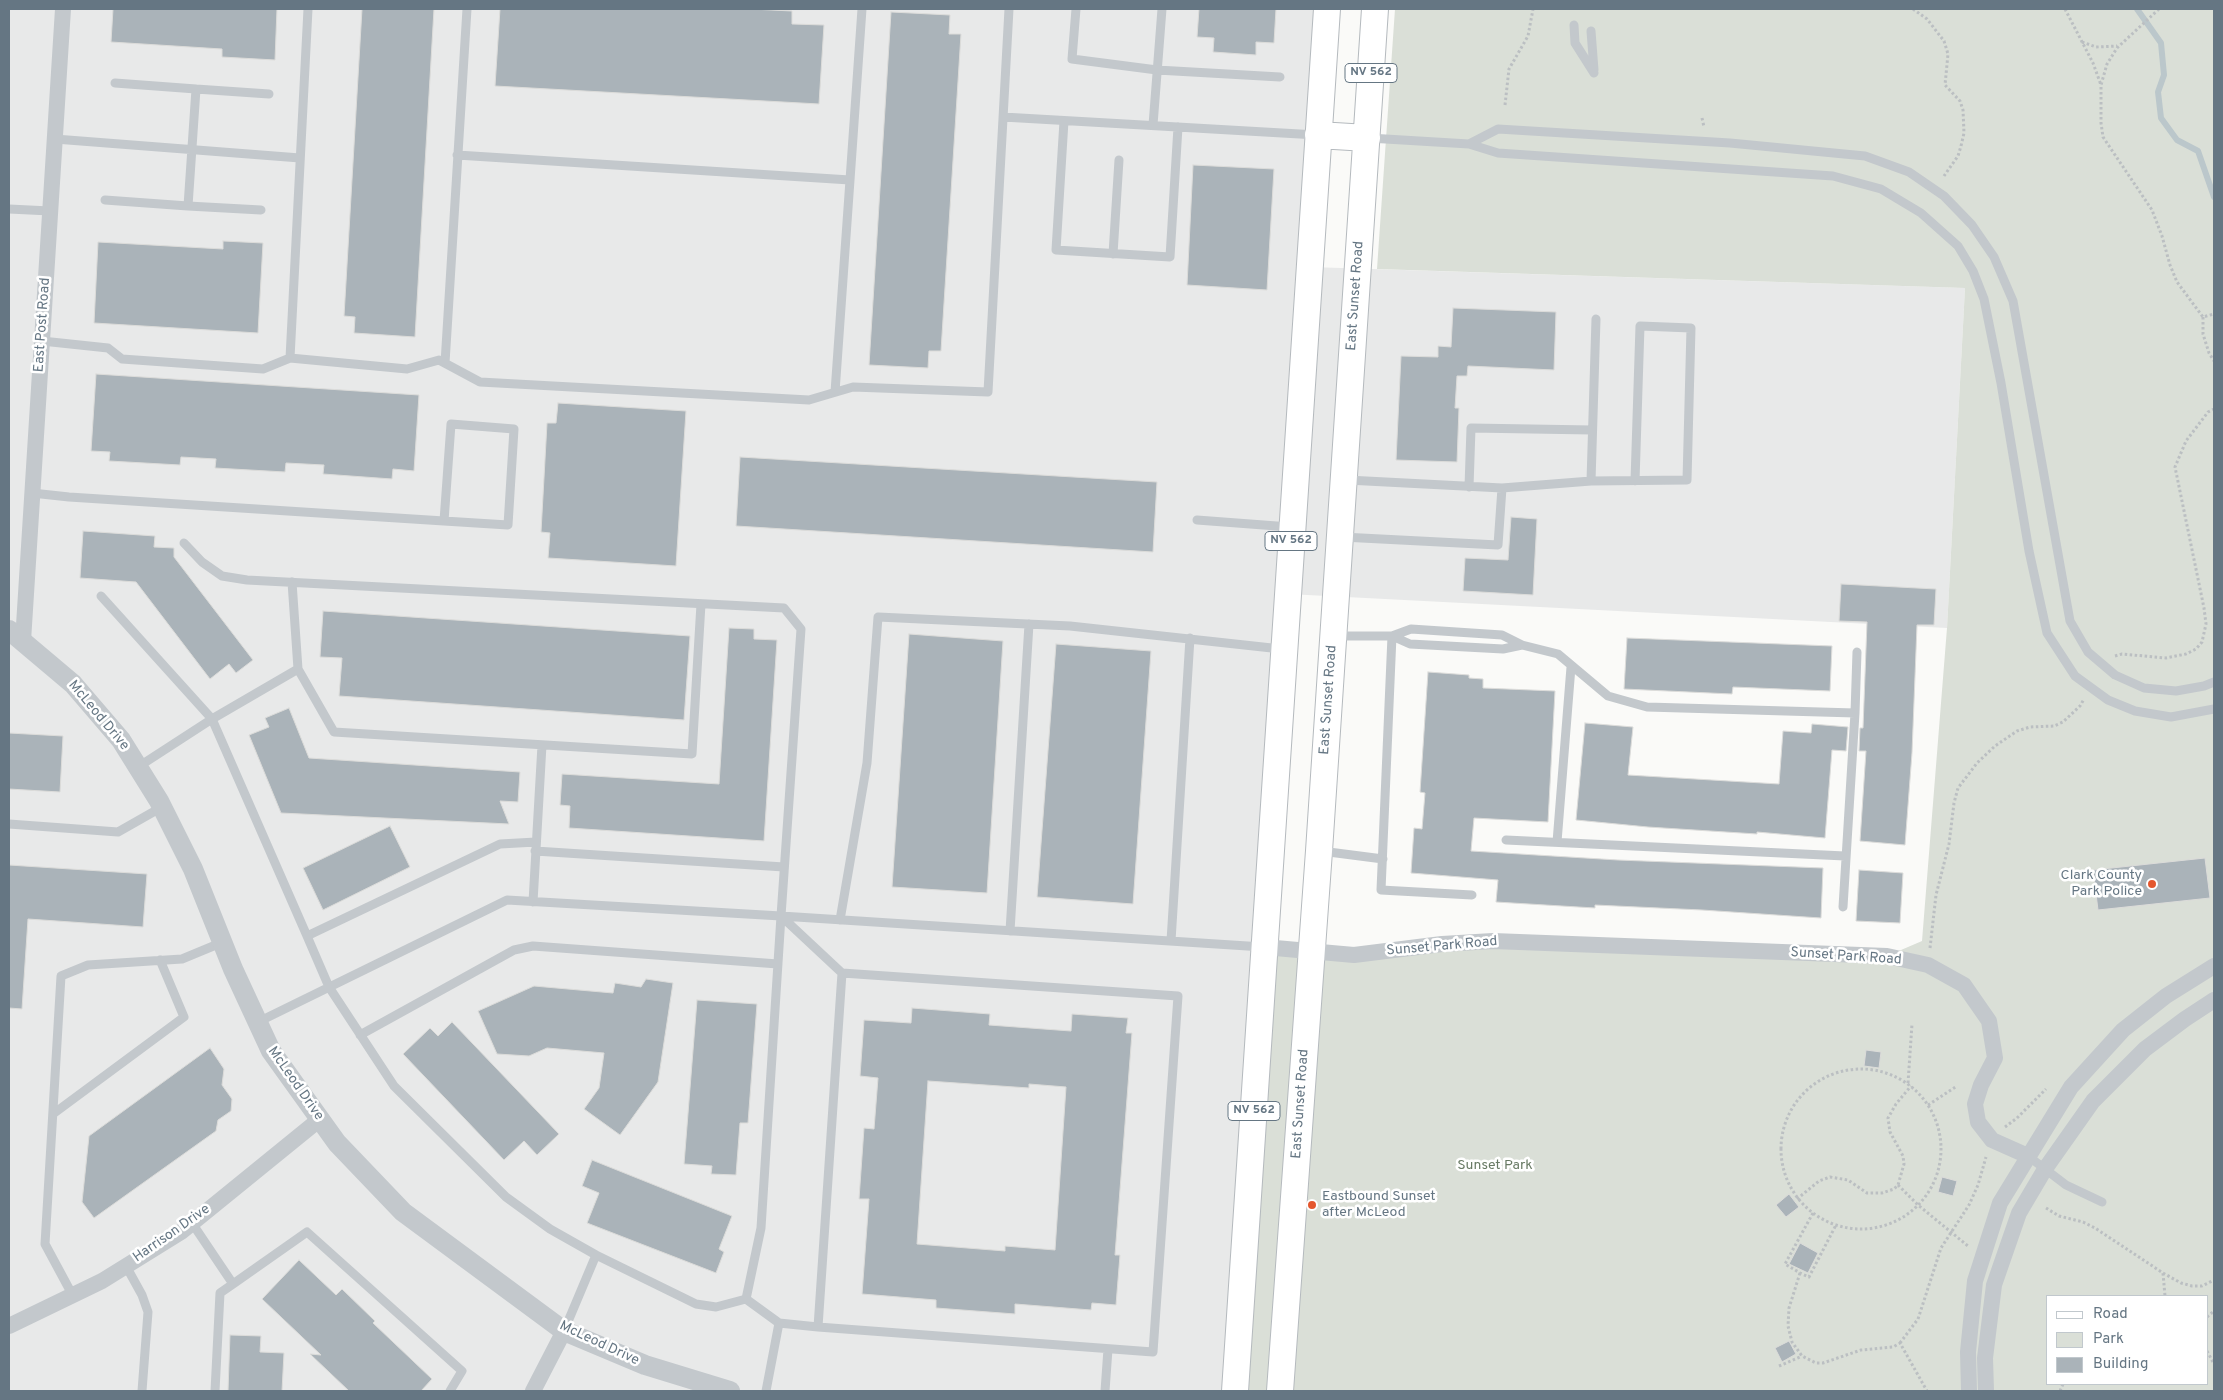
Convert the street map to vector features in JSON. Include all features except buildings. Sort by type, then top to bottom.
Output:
[{"type":"main road","name":"NV 562","points":[[1235,1391],[1327,9]]},
{"type":"main road","name":"East Sunset Road","points":[[1280,1391],[1319,851],[1375,9]]},
{"type":"main road","points":[[1318,135],[1366,138]]},
{"type":"street","name":"East Post Road","points":[[16,636],[32,493],[63,9]]},
{"type":"street","name":"McLeod Drive","points":[[16,636],[73,684],[121,740],[162,808],[193,868],[271,1051],[337,1142],[403,1212],[564,1331],[644,1365],[730,1391]]},
{"type":"street","name":"Sunset Park Road","points":[[1264,947],[1354,955],[1442,944],[1493,942],[1887,956],[1928,965],[1964,985],[1989,1021],[1995,1058],[1981,1085],[1975,1104],[1978,1122],[1992,1140],[2028,1156]]},
{"type":"street","points":[[1969,1391],[1968,1352],[1975,1281],[2000,1203],[2071,1087],[2123,1030],[2166,996],[2214,966]]},
{"type":"street","points":[[1986,1391],[1985,1358],[1994,1285],[2019,1213],[2044,1170],[2092,1100],[2145,1049],[2184,1019],[2214,1000]]},
{"type":"street","name":"Harrison Drive","points":[[9,1326],[102,1281],[192,1223],[320,1119]]},
{"type":"street","points":[[534,1391],[564,1331]]},
{"type":"lane","points":[[290,358],[308,9]]},
{"type":"lane","points":[[445,363],[467,9]]},
{"type":"lane","points":[[836,392],[862,9]]},
{"type":"lane","points":[[42,341],[108,348],[122,358],[263,370],[290,358],[407,369],[439,360],[480,382],[809,400],[853,387],[988,392],[1009,9]]},
{"type":"lane","points":[[1076,9],[1072,59],[1157,70],[1280,77]]},
{"type":"lane","points":[[1153,126],[1162,9]]},
{"type":"lane","points":[[1574,24],[1575,43],[1594,73],[1591,31]]},
{"type":"lane","points":[[115,83],[270,94]]},
{"type":"lane","points":[[188,206],[196,88]]},
{"type":"lane","points":[[1003,118],[1318,135]]},
{"type":"lane","points":[[1064,121],[1056,250],[1113,254],[1170,257],[1178,127]]},
{"type":"lane","points":[[1469,144],[1498,129],[1730,142],[1865,156],[1909,172],[1944,196],[1972,225],[1994,257],[2014,300],[2070,621],[2088,652],[2115,675],[2144,688],[2176,691],[2204,686],[2214,682]]},
{"type":"lane","points":[[1366,138],[1469,144],[1498,153],[1833,176],[1881,189],[1920,213],[1958,246],[1973,271],[1984,299],[2001,383],[2029,551],[2047,633],[2074,676],[2108,700],[2135,711],[2171,716],[2214,710]]},
{"type":"lane","points":[[55,139],[300,158]]},
{"type":"lane","points":[[458,155],[850,180]]},
{"type":"lane","points":[[1113,254],[1119,160]]},
{"type":"lane","points":[[105,200],[261,210]]},
{"type":"lane","points":[[9,209],[50,211]]},
{"type":"lane","points":[[1591,481],[1596,319]]},
{"type":"lane","points":[[1343,480],[1502,488],[1591,481],[1635,481],[1687,480],[1691,328],[1640,326],[1635,481]]},
{"type":"lane","points":[[32,493],[444,521],[508,524],[514,429],[451,424],[444,521]]},
{"type":"lane","points":[[1469,487],[1471,428],[1592,430]]},
{"type":"lane","points":[[1340,537],[1498,545],[1502,488]]},
{"type":"lane","points":[[1197,520],[1292,527]]},
{"type":"lane","points":[[184,543],[202,562],[222,576],[247,580],[784,608],[801,628],[780,916],[761,1228],[746,1299]]},
{"type":"lane","points":[[292,582],[298,669],[334,732],[692,754],[701,604]]},
{"type":"lane","points":[[102,596],[212,719],[328,987],[394,1086],[506,1197],[550,1229],[596,1255],[696,1304],[716,1307],[746,1299]]},
{"type":"lane","points":[[840,920],[867,763],[878,617],[1070,626],[1284,649]]},
{"type":"lane","points":[[1010,931],[1029,624]]},
{"type":"lane","points":[[1333,636],[1392,636],[1411,629],[1502,635],[1522,645],[1558,654],[1570,667],[1608,696],[1647,707],[1855,713]]},
{"type":"lane","points":[[1435,645],[1436,631]]},
{"type":"lane","points":[[1467,647],[1468,633]]},
{"type":"lane","points":[[1392,636],[1410,644],[1503,649],[1522,645]]},
{"type":"lane","points":[[1392,636],[1381,890],[1472,895]]},
{"type":"lane","points":[[1171,941],[1190,638]]},
{"type":"lane","points":[[1843,907],[1857,652]]},
{"type":"lane","points":[[1557,842],[1570,667]]},
{"type":"lane","points":[[138,767],[212,719],[298,669]]},
{"type":"lane","points":[[533,902],[542,745]]},
{"type":"lane","points":[[9,824],[118,832],[162,808]]},
{"type":"lane","points":[[1506,840],[1845,856]]},
{"type":"lane","points":[[307,936],[500,844],[784,867]]},
{"type":"lane","points":[[1319,851],[1383,859]]},
{"type":"lane","points":[[258,1022],[507,900],[1264,947]]},
{"type":"lane","points":[[746,1299],[779,1323],[1153,1352],[1178,996],[842,973],[780,916]]},
{"type":"lane","points":[[73,1296],[46,1244],[61,976],[88,965],[182,959],[223,942]]},
{"type":"lane","points":[[360,1035],[514,950],[533,946],[778,964]]},
{"type":"lane","points":[[53,1114],[184,1017],[160,960]]},
{"type":"lane","points":[[818,1327],[842,973]]},
{"type":"lane","points":[[2028,1156],[2066,1185],[2102,1202]]},
{"type":"lane","points":[[192,1223],[233,1284]]},
{"type":"lane","points":[[214,1391],[220,1293],[307,1232],[462,1371],[450,1391]]},
{"type":"lane","points":[[564,1331],[596,1255]]},
{"type":"lane","points":[[126,1266],[142,1295],[148,1312],[142,1391]]},
{"type":"lane","points":[[766,1391],[779,1323]]},
{"type":"lane","points":[[1105,1391],[1108,1349]]},
{"type":"path","points":[[1505,105],[1509,69],[1528,36],[1533,9]]},
{"type":"path","points":[[1914,9],[1927,19],[1944,41],[1948,54],[1945,85],[1960,101],[1963,110],[1964,133],[1961,146],[1958,156],[1944,176]]},
{"type":"path","points":[[2065,9],[2093,63],[2101,85],[2103,137],[2152,210],[2177,282],[2203,317],[2203,334],[2209,353],[2214,361]]},
{"type":"path","points":[[2101,85],[2111,55],[2159,9]]},
{"type":"path","points":[[2081,42],[2096,47],[2116,47],[2128,38]]},
{"type":"path","points":[[2203,317],[2214,314]]},
{"type":"path","points":[[1797,1199],[1819,1182],[1830,1177],[1848,1180],[1867,1193],[1882,1193],[1894,1189],[1898,1185],[1904,1164],[1903,1156],[1890,1132],[1888,1118],[1909,1084],[1912,1024]]},
{"type":"path","points":[[1861,1068],[1888,1073],[1909,1084],[1928,1105],[1939,1131],[1940,1159],[1932,1185],[1918,1205],[1894,1222],[1869,1229],[1843,1228],[1819,1218],[1797,1199],[1786,1179],[1781,1153],[1784,1128],[1794,1105],[1811,1086],[1834,1071],[1861,1068]]},
{"type":"path","points":[[1928,1105],[1957,1086]]},
{"type":"path","points":[[1800,1273],[1789,1308],[1788,1326],[1792,1342],[1802,1356],[1816,1363],[1861,1350],[1893,1347],[1900,1343],[1918,1319],[1938,1256],[1978,1185],[1987,1155]]},
{"type":"path","points":[[1898,1185],[1918,1205],[1952,1230],[1970,1248]]},
{"type":"path","points":[[2046,1208],[2059,1216],[2077,1220],[2095,1228],[2181,1283],[2202,1286],[2214,1280]]},
{"type":"path","points":[[1813,1213],[1785,1264],[1800,1273],[1809,1277],[1836,1225]]},
{"type":"path","points":[[2163,1273],[2165,1295]]},
{"type":"path","points":[[1900,1343],[1927,1391]]},
{"type":"path","points":[[2208,1353],[2214,1364]]},
{"type":"path","points":[[1779,1366],[1802,1356]]},
{"type":"shaded area","points":[[9,9],[1327,9],[1310,267],[1965,288],[1947,628],[1288,594],[1235,1391],[9,1391]]},
{"type":"green space","name":"Sunset Park","points":[[1395,9],[2214,9],[2214,1391],[1235,1391],[1264,947],[1356,960],[1442,944],[1887,956],[1922,941],[1947,628],[1965,288],[1377,269]]},
{"type":"waterway","points":[[2137,9],[2161,43],[2164,75],[2158,92],[2161,118],[2177,140],[2198,151],[2214,197]]},
{"type":"place","name":"Clark County Park Police","points":[[2152,884]]},
{"type":"place","name":"Eastbound Sunset after McLeod","points":[[1312,1205]]}]
